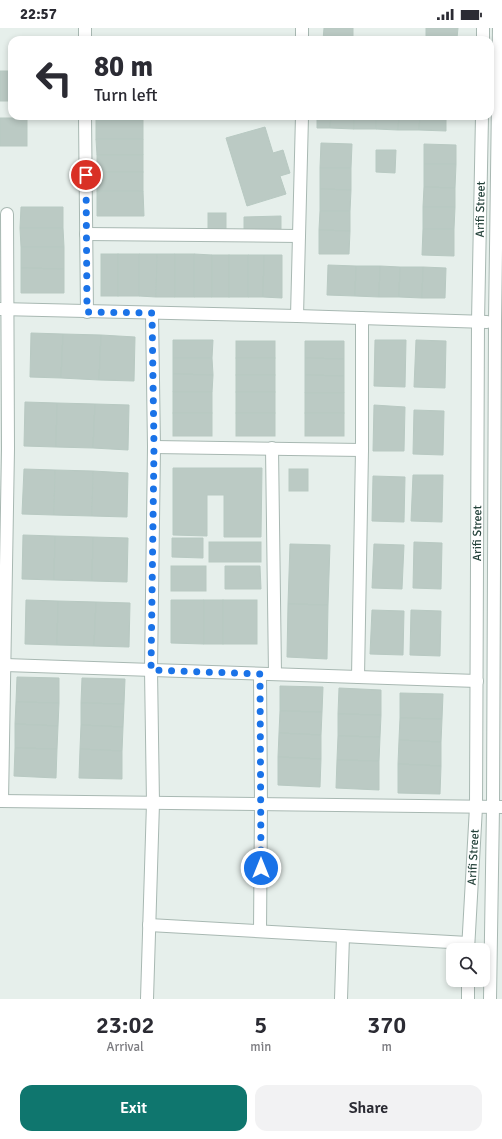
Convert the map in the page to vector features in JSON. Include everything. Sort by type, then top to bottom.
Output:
[{"type":"street","name":"Arifi Street","points":[[490,999],[497,807],[499,28]]},
{"type":"street","points":[[85,120],[87,312]]},
{"type":"street","points":[[297,316],[302,120]]},
{"type":"street","name":"Arifi Street","points":[[468,943],[476,807],[478,322],[482,120]]},
{"type":"street","points":[[7,214],[4,309],[5,665],[1,801],[497,807]]},
{"type":"street","points":[[86,234],[299,236]]},
{"type":"street","points":[[4,309],[498,322]]},
{"type":"street","points":[[147,999],[153,802],[151,670],[154,447],[152,313]]},
{"type":"street","points":[[358,677],[362,450],[362,318]]},
{"type":"street","points":[[154,447],[362,450]]},
{"type":"street","points":[[272,448],[275,674]]},
{"type":"street","points":[[5,665],[477,682]]},
{"type":"street","points":[[260,674],[260,931]]},
{"type":"street","points":[[149,925],[343,936],[446,944]]},
{"type":"street","points":[[341,999],[343,936]]},
{"type":"street","points":[[468,987],[468,999]]},
{"type":"building","points":[[324,28],[353,28],[353,36],[323,36]]},
{"type":"building","points":[[426,28],[458,28],[457,36],[426,36]]},
{"type":"building","points":[[0,71],[8,71],[8,101],[0,101]]},
{"type":"building","points":[[0,118],[8,118],[8,120],[27,120],[27,146],[0,146]]},
{"type":"building","points":[[96,120],[143,120],[143,139],[96,139]]},
{"type":"building","points":[[317,120],[331,120],[330,128],[317,128]]},
{"type":"building","points":[[331,120],[354,120],[354,129],[330,128]]},
{"type":"building","points":[[354,120],[376,120],[376,129],[354,129]]},
{"type":"building","points":[[376,120],[399,120],[398,130],[376,129]]},
{"type":"building","points":[[399,120],[420,120],[419,130],[398,130]]},
{"type":"building","points":[[420,120],[446,120],[446,131],[419,130]]},
{"type":"building","points":[[265,127],[273,153],[283,150],[290,173],[280,176],[286,194],[247,206],[226,138]]},
{"type":"building","points":[[96,139],[143,139],[143,155],[97,155]]},
{"type":"building","points":[[321,143],[352,144],[351,168],[320,168]]},
{"type":"building","points":[[424,144],[456,145],[456,164],[424,164]]},
{"type":"building","points":[[376,150],[396,150],[395,173],[376,172]]},
{"type":"building","points":[[97,155],[143,155],[143,172],[97,172]]},
{"type":"building","points":[[424,164],[456,164],[455,188],[424,187]]},
{"type":"building","points":[[320,168],[351,168],[351,190],[320,189]]},
{"type":"building","points":[[97,172],[143,172],[143,191],[97,191]]},
{"type":"building","points":[[424,187],[455,188],[455,207],[423,207]]},
{"type":"building","points":[[320,189],[351,190],[350,211],[320,211]]},
{"type":"building","points":[[97,191],[143,191],[144,216],[97,216]]},
{"type":"building","points":[[21,207],[63,207],[63,228],[20,228]]},
{"type":"building","points":[[423,207],[455,207],[454,229],[423,229]]},
{"type":"building","points":[[320,211],[350,211],[350,231],[319,230]]},
{"type":"building","points":[[208,213],[226,213],[226,229],[208,229]]},
{"type":"building","points":[[281,216],[281,229],[244,229],[244,217]]},
{"type":"building","points":[[20,228],[63,228],[64,247],[21,247]]},
{"type":"building","points":[[423,229],[454,229],[454,256],[422,255]]},
{"type":"building","points":[[319,230],[350,231],[349,254],[319,254]]},
{"type":"building","points":[[21,247],[64,247],[64,269],[21,268]]},
{"type":"building","points":[[101,254],[118,254],[118,296],[101,296]]},
{"type":"building","points":[[118,254],[139,254],[139,296],[118,296]]},
{"type":"building","points":[[139,254],[157,254],[156,297],[139,296]]},
{"type":"building","points":[[157,254],[175,254],[175,297],[156,297]]},
{"type":"building","points":[[175,254],[194,254],[194,297],[175,297]]},
{"type":"building","points":[[194,254],[212,255],[212,297],[194,297]]},
{"type":"building","points":[[212,255],[229,255],[229,297],[212,297]]},
{"type":"building","points":[[229,255],[248,255],[248,297],[229,297]]},
{"type":"building","points":[[248,255],[264,255],[263,297],[248,297]]},
{"type":"building","points":[[264,255],[282,255],[282,298],[263,297]]},
{"type":"building","points":[[328,265],[356,266],[355,296],[327,295]]},
{"type":"building","points":[[356,266],[380,266],[379,297],[355,296]]},
{"type":"building","points":[[380,266],[400,267],[399,297],[379,297]]},
{"type":"building","points":[[400,267],[423,267],[422,298],[399,297]]},
{"type":"building","points":[[423,267],[446,268],[445,298],[422,298]]},
{"type":"building","points":[[21,268],[64,269],[64,293],[21,293]]},
{"type":"building","points":[[31,333],[63,334],[61,378],[30,377]]},
{"type":"building","points":[[63,334],[101,335],[99,380],[61,378]]},
{"type":"building","points":[[101,335],[135,337],[134,381],[99,380]]},
{"type":"building","points":[[173,340],[213,340],[212,358],[173,358]]},
{"type":"building","points":[[375,340],[406,340],[405,387],[374,386]]},
{"type":"building","points":[[416,340],[446,341],[445,388],[414,387]]},
{"type":"building","points":[[236,341],[275,341],[275,358],[236,358]]},
{"type":"building","points":[[305,341],[344,341],[344,359],[305,358]]},
{"type":"building","points":[[173,358],[212,358],[213,375],[173,374]]},
{"type":"building","points":[[236,358],[275,358],[275,375],[236,375]]},
{"type":"building","points":[[305,358],[344,359],[344,376],[305,375]]},
{"type":"building","points":[[173,374],[213,375],[212,392],[173,392]]},
{"type":"building","points":[[236,375],[275,375],[275,392],[236,392]]},
{"type":"building","points":[[305,375],[344,376],[344,393],[305,393]]},
{"type":"building","points":[[173,392],[212,392],[212,413],[173,413]]},
{"type":"building","points":[[236,392],[275,392],[275,413],[236,413]]},
{"type":"building","points":[[305,393],[344,393],[344,413],[305,413]]},
{"type":"building","points":[[25,402],[57,403],[56,447],[24,446]]},
{"type":"building","points":[[57,403],[95,404],[93,448],[56,447]]},
{"type":"building","points":[[95,404],[129,405],[128,450],[93,448]]},
{"type":"building","points":[[374,405],[405,407],[404,451],[373,451]]},
{"type":"building","points":[[414,410],[444,411],[443,455],[413,454]]},
{"type":"building","points":[[173,413],[212,413],[212,436],[173,436]]},
{"type":"building","points":[[236,413],[275,413],[275,436],[236,436]]},
{"type":"building","points":[[305,413],[344,413],[344,436],[305,436]]},
{"type":"building","points":[[173,468],[262,468],[261,537],[224,537],[224,495],[207,495],[207,536],[173,535]]},
{"type":"building","points":[[24,469],[55,470],[54,515],[22,514]]},
{"type":"building","points":[[289,469],[308,469],[308,491],[289,491]]},
{"type":"building","points":[[55,470],[93,471],[92,516],[54,515]]},
{"type":"building","points":[[93,471],[128,473],[127,517],[92,516]]},
{"type":"building","points":[[413,475],[443,475],[442,522],[411,521]]},
{"type":"building","points":[[373,476],[405,477],[404,522],[372,521]]},
{"type":"building","points":[[23,535],[55,536],[54,580],[22,579]]},
{"type":"building","points":[[55,536],[93,537],[92,581],[54,580]]},
{"type":"building","points":[[93,537],[128,538],[127,582],[92,581]]},
{"type":"building","points":[[172,538],[203,538],[203,558],[172,557]]},
{"type":"building","points":[[209,542],[261,542],[261,562],[209,562]]},
{"type":"building","points":[[414,542],[442,543],[441,589],[413,588]]},
{"type":"building","points":[[290,544],[330,545],[328,605],[288,604]]},
{"type":"building","points":[[374,544],[404,545],[402,589],[372,588]]},
{"type":"building","points":[[171,566],[206,566],[206,591],[171,591]]},
{"type":"building","points":[[225,566],[260,566],[261,589],[225,589]]},
{"type":"building","points":[[26,600],[58,601],[57,645],[25,644]]},
{"type":"building","points":[[171,600],[204,600],[204,644],[171,643]]},
{"type":"building","points":[[204,600],[223,600],[223,644],[204,644]]},
{"type":"building","points":[[223,600],[257,600],[257,644],[223,644]]},
{"type":"building","points":[[58,601],[96,602],[94,646],[57,645]]},
{"type":"building","points":[[96,602],[130,603],[129,647],[94,646]]},
{"type":"building","points":[[288,604],[328,605],[327,659],[287,657]]},
{"type":"building","points":[[372,610],[404,611],[403,655],[370,654]]},
{"type":"building","points":[[411,610],[441,611],[440,656],[410,655]]},
{"type":"building","points":[[17,677],[59,678],[59,703],[16,702]]},
{"type":"building","points":[[82,678],[125,679],[124,704],[81,703]]},
{"type":"building","points":[[280,686],[323,687],[322,712],[280,711]]},
{"type":"building","points":[[339,688],[381,690],[381,715],[338,714]]},
{"type":"building","points":[[400,693],[443,694],[442,719],[400,718]]},
{"type":"building","points":[[16,702],[59,703],[58,726],[15,724]]},
{"type":"building","points":[[81,703],[124,704],[123,727],[81,725]]},
{"type":"building","points":[[280,711],[322,712],[321,735],[279,733]]},
{"type":"building","points":[[338,714],[381,715],[380,737],[338,736]]},
{"type":"building","points":[[400,718],[442,719],[441,742],[399,740]]},
{"type":"building","points":[[15,724],[58,726],[57,749],[15,748]]},
{"type":"building","points":[[81,725],[123,727],[122,751],[80,749]]},
{"type":"building","points":[[279,733],[321,735],[321,759],[278,757]]},
{"type":"building","points":[[338,736],[380,737],[379,761],[337,760]]},
{"type":"building","points":[[399,740],[441,742],[441,766],[398,764]]},
{"type":"building","points":[[15,748],[57,749],[56,778],[14,776]]},
{"type":"building","points":[[80,749],[122,751],[122,779],[79,778]]},
{"type":"building","points":[[278,757],[321,759],[320,787],[278,785]]},
{"type":"building","points":[[337,760],[379,761],[379,790],[336,788]]},
{"type":"building","points":[[398,764],[441,766],[440,794],[398,793]]},
{"type":"route","points":[[86,175],[87,312],[152,313],[154,447],[151,670],[260,674],[261,868]]}]
